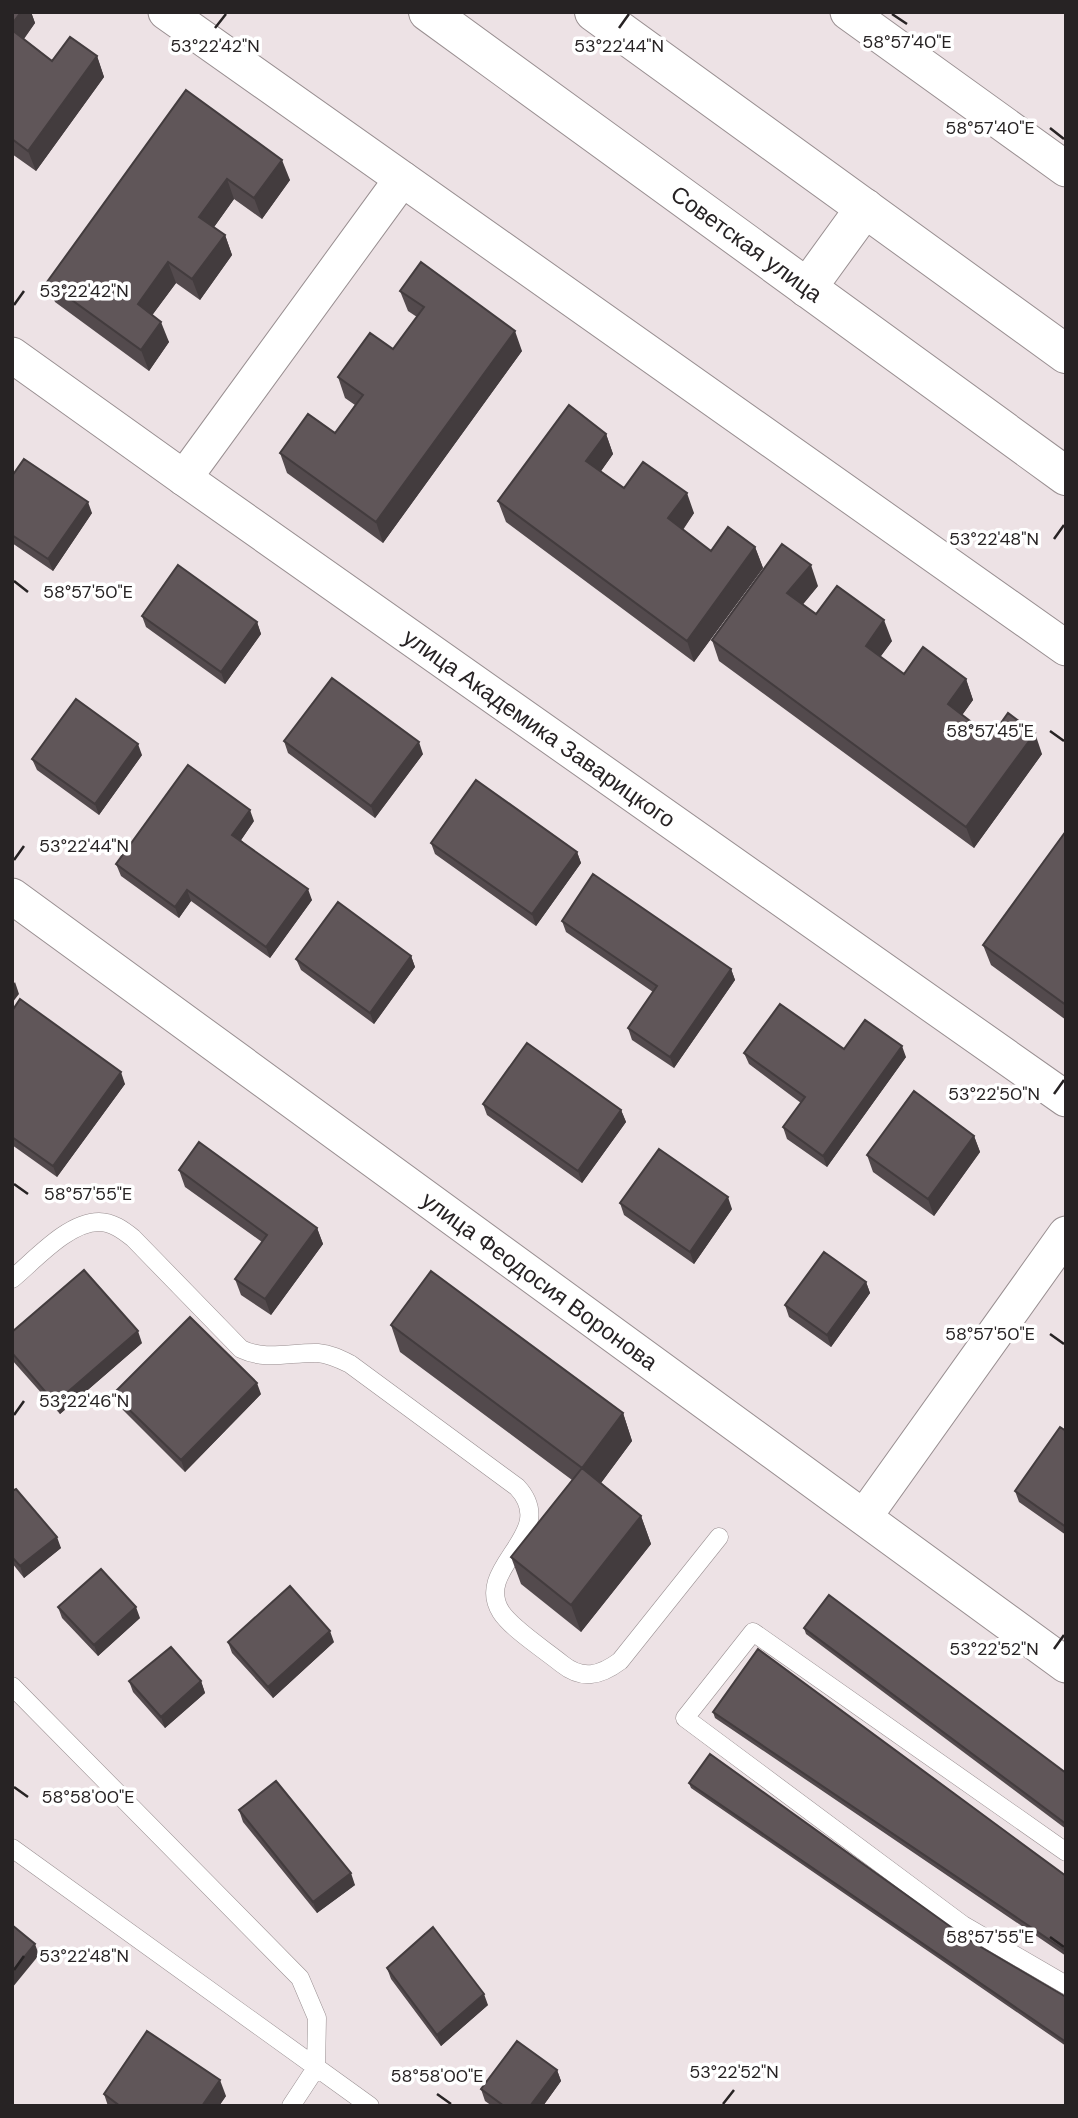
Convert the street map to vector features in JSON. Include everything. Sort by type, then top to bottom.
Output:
[{"type":"main road","name":"Советская улица","points":[[428,12],[1066,476]]},
{"type":"main road","points":[[594,12],[1066,354]]},
{"type":"main road","points":[[807,288],[865,208]]},
{"type":"street","points":[[166,12],[1066,648]]},
{"type":"street","points":[[848,12],[1066,169]]},
{"type":"street","points":[[184,478],[402,179]]},
{"type":"street","name":"улица Академика Заварицкого","points":[[12,355],[1066,1100]]},
{"type":"street","name":"улица Феодосия Воронова","points":[[12,896],[1066,1665]]},
{"type":"street","points":[[864,1517],[1066,1234]]},
{"type":"lane","points":[[12,1279],[65,1234],[81,1225],[100,1222],[118,1226],[133,1238],[241,1349],[262,1356],[320,1353],[350,1364],[517,1487],[526,1497],[531,1509],[530,1522],[496,1583],[495,1598],[500,1611],[510,1622],[566,1667],[579,1673],[594,1675],[608,1671],[620,1661],[719,1537]]},
{"type":"lane","points":[[1066,1852],[752,1632],[685,1718],[963,1925],[1066,1985]]},
{"type":"lane","points":[[12,1686],[300,1978],[317,2018],[316,2068],[291,2106]]},
{"type":"lane","points":[[12,1848],[370,2106]]},
{"type":"building","points":[[12,12],[21,12],[12,24]]},
{"type":"building","points":[[12,30],[52,61],[70,37],[97,56],[28,151],[12,139]]},
{"type":"building","points":[[186,90],[282,160],[254,198],[227,179],[199,217],[225,235],[192,279],[168,262],[138,304],[161,322],[141,350],[47,282]]},
{"type":"building","points":[[421,262],[515,331],[376,522],[280,453],[308,414],[335,433],[363,395],[338,377],[370,333],[393,349],[424,307],[400,291]]},
{"type":"building","points":[[569,405],[606,434],[586,461],[624,488],[643,462],[687,493],[668,518],[711,551],[728,527],[755,547],[687,641],[498,501]]},
{"type":"building","points":[[24,459],[88,502],[48,559],[12,535],[12,476]]},
{"type":"building","points":[[782,544],[811,565],[787,593],[816,614],[837,586],[884,620],[866,646],[904,674],[923,647],[966,679],[948,704],[991,737],[1008,713],[1035,733],[966,827],[712,640]]},
{"type":"building","points":[[178,565],[257,622],[221,672],[142,616]]},
{"type":"building","points":[[332,678],[419,742],[371,806],[284,741]]},
{"type":"building","points":[[76,699],[138,744],[95,804],[32,759]]},
{"type":"building","points":[[188,765],[250,810],[232,835],[308,889],[266,947],[187,890],[175,907],[116,864]]},
{"type":"building","points":[[476,780],[577,852],[532,914],[431,843]]},
{"type":"building","points":[[1066,831],[1066,1005],[983,945]]},
{"type":"building","points":[[593,874],[731,969],[670,1057],[628,1028],[657,986],[562,921]]},
{"type":"building","points":[[338,902],[411,956],[370,1013],[296,959]]},
{"type":"building","points":[[20,999],[121,1072],[53,1166],[12,1137],[12,1011]]},
{"type":"building","points":[[780,1004],[844,1049],[865,1020],[902,1046],[823,1156],[783,1127],[805,1097],[744,1053]]},
{"type":"building","points":[[527,1043],[621,1110],[578,1171],[483,1104]]},
{"type":"building","points":[[914,1091],[974,1136],[928,1199],[867,1155]]},
{"type":"building","points":[[199,1142],[317,1228],[265,1299],[235,1279],[267,1235],[179,1170]]},
{"type":"building","points":[[659,1149],[728,1197],[690,1252],[620,1203]]},
{"type":"building","points":[[824,1252],[866,1282],[827,1335],[785,1305]]},
{"type":"building","points":[[84,1270],[138,1331],[55,1403],[12,1353],[12,1332]]},
{"type":"building","points":[[431,1271],[623,1413],[582,1468],[391,1325]]},
{"type":"building","points":[[190,1317],[257,1383],[181,1460],[113,1394]]},
{"type":"building","points":[[1060,1427],[1066,1431],[1066,1527],[1015,1491]]},
{"type":"building","points":[[582,1468],[641,1516],[571,1605],[511,1557]]},
{"type":"building","points":[[16,1489],[57,1537],[20,1566],[12,1557],[12,1491]]},
{"type":"building","points":[[101,1569],[136,1607],[94,1645],[58,1607]]},
{"type":"building","points":[[290,1586],[330,1631],[268,1687],[228,1642]]},
{"type":"building","points":[[829,1595],[1066,1773],[1066,1824],[804,1628]]},
{"type":"building","points":[[171,1647],[201,1681],[161,1717],[129,1681]]},
{"type":"building","points":[[758,1649],[1066,1876],[1066,1951],[713,1712]]},
{"type":"building","points":[[710,1754],[969,1940],[1066,1997],[1066,2042],[689,1783]]},
{"type":"building","points":[[276,1781],[351,1873],[313,1902],[239,1810]]},
{"type":"building","points":[[12,1925],[35,1944],[12,1972]]},
{"type":"building","points":[[433,1927],[484,1994],[437,2035],[387,1968]]},
{"type":"building","points":[[147,2031],[220,2080],[202,2106],[120,2106],[104,2094]]},
{"type":"building","points":[[517,2041],[557,2070],[530,2106],[504,2106],[481,2089]]}]
